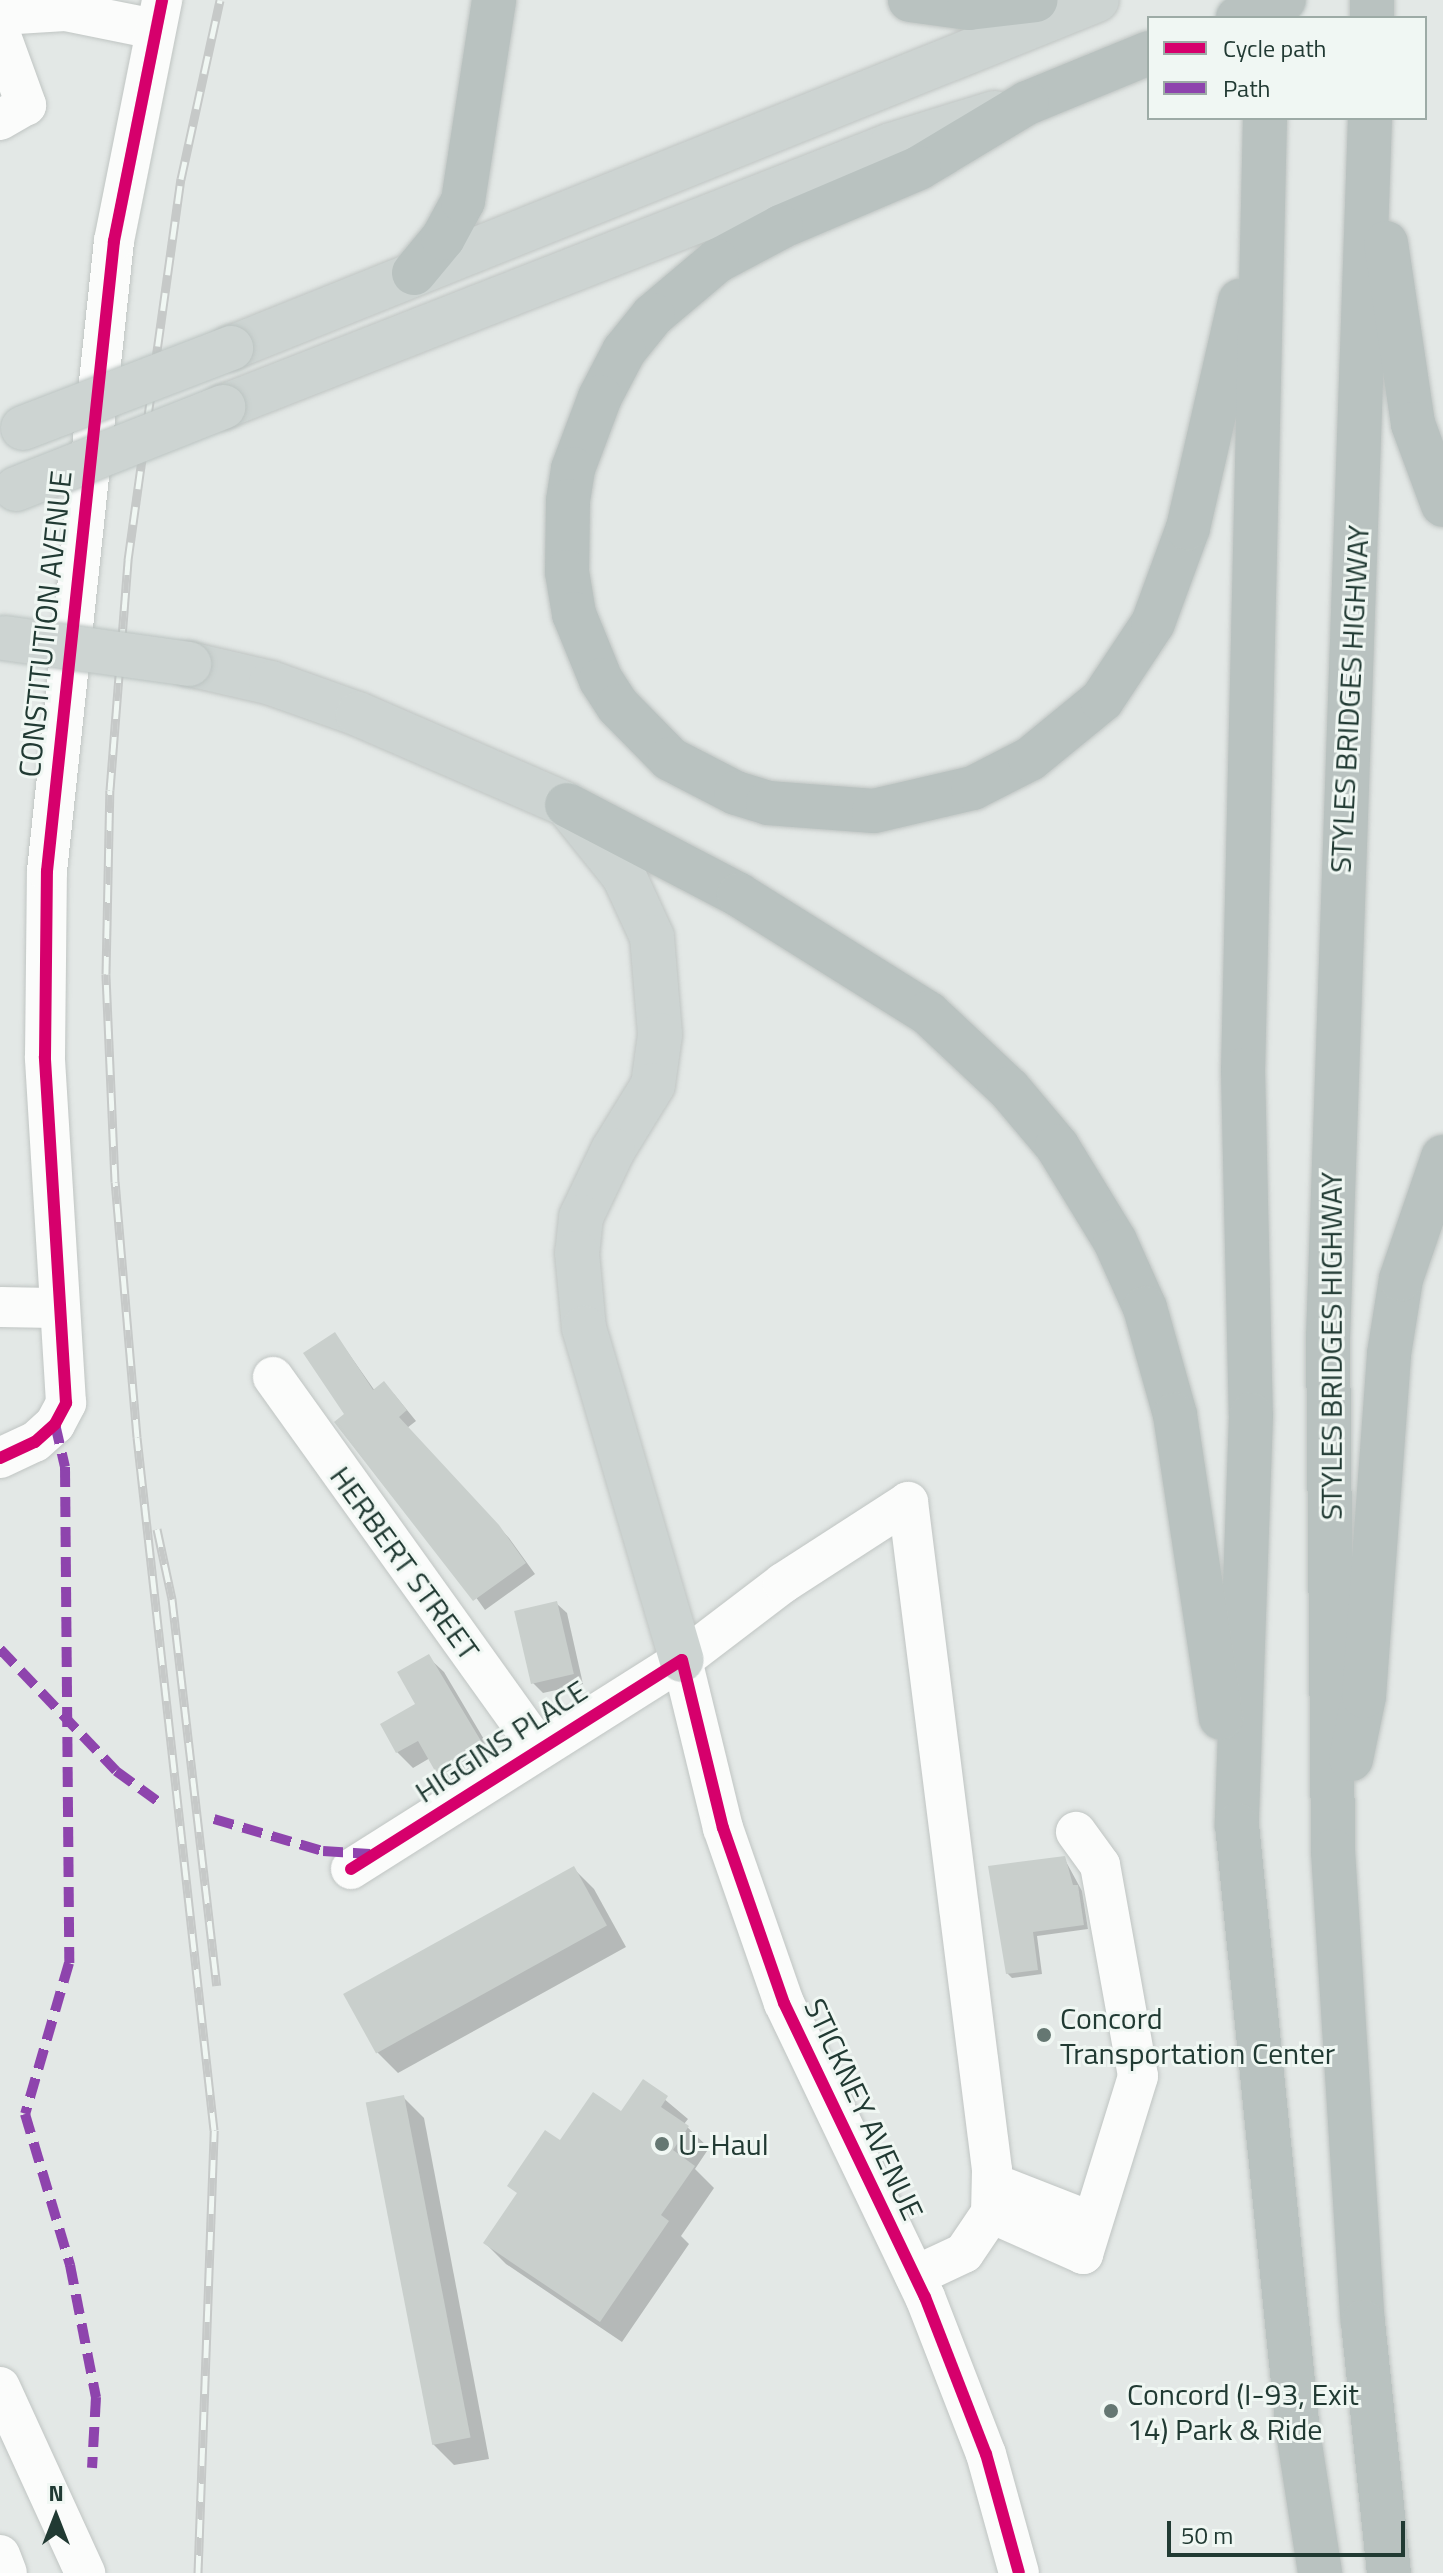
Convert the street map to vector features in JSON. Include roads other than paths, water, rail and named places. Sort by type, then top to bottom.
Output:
[{"type":"highway","points":[[414,273],[443,238],[463,201],[494,0]]},
{"type":"highway","points":[[910,0],[969,8],[1036,0]]},
{"type":"highway","points":[[1147,54],[1027,103],[919,168],[781,227],[717,261],[653,315],[624,351],[600,397],[573,469],[568,501],[567,572],[574,614],[584,646],[618,706],[670,759],[703,778],[768,803],[874,811],[973,788],[1030,759],[1083,719],[1141,647],[1174,576],[1258,233]]},
{"type":"highway","points":[[1237,1825],[1251,1415],[1243,1070],[1258,233],[1265,120]]},
{"type":"highway","points":[[1370,122],[1413,424],[1443,505]]},
{"type":"highway","name":"STYLES BRIDGES HIGHWAY","points":[[1370,122],[1328,1336],[1333,1851],[1363,2322],[1389,2573]]},
{"type":"highway","points":[[567,805],[739,895],[928,1013],[1009,1089],[1057,1146],[1115,1241],[1145,1308],[1175,1415],[1237,1825],[1298,2432],[1320,2573]]},
{"type":"highway","points":[[1333,1851],[1364,1696],[1389,1354],[1412,1241],[1443,1157]]},
{"type":"highway","points":[[1363,2322],[1413,2573]]},
{"type":"highway","points":[[1291,2573],[1298,2432]]},
{"type":"main road","points":[[12,433],[1097,0]]},
{"type":"main road","points":[[8,492],[891,145],[1027,103]]},
{"type":"main road","points":[[2,638],[189,664],[271,683],[358,714],[567,805],[624,876],[652,937],[660,1035],[653,1085],[613,1150],[581,1217],[577,1253],[584,1328],[682,1660]]},
{"type":"street","points":[[0,15],[65,11],[158,15]]},
{"type":"street","name":"CONSTITUTION AVENUE","points":[[0,1458],[35,1442],[55,1424],[66,1403],[45,1057],[52,788],[114,241],[158,15]]},
{"type":"street","points":[[0,33],[26,105],[0,120]]},
{"type":"street","points":[[0,1307],[59,1308]]},
{"type":"street","name":"HERBERT STREET","points":[[273,1377],[539,1748]]},
{"type":"street","name":"HIGGINS PLACE","points":[[351,1869],[682,1660],[783,1583],[908,1502],[991,2198]]},
{"type":"street","name":"STICKNEY AVENUE","points":[[682,1660],[723,1828],[784,2003],[915,2276],[986,2454],[1019,2573]]},
{"type":"street","points":[[915,2276],[964,2253],[991,2198],[1088,2238],[1138,2076],[1100,1865],[1076,1832]]},
{"type":"street","points":[[0,2387],[85,2573]]},
{"type":"street","points":[[0,2555],[7,2573]]},
{"type":"railway","points":[[198,2573],[214,2130],[137,1437],[115,1182],[106,974],[110,790],[128,560],[181,179],[220,0]]},
{"type":"railway","points":[[157,1529],[172,1599],[217,1985]]},
{"type":"place","name":"Concord Transportation Center","points":[[1044,2035]]},
{"type":"place","name":"U-Haul","points":[[662,2144]]},
{"type":"place","name":"Concord (I-93, Exit 14) Park & Ride","points":[[1111,2411]]}]
